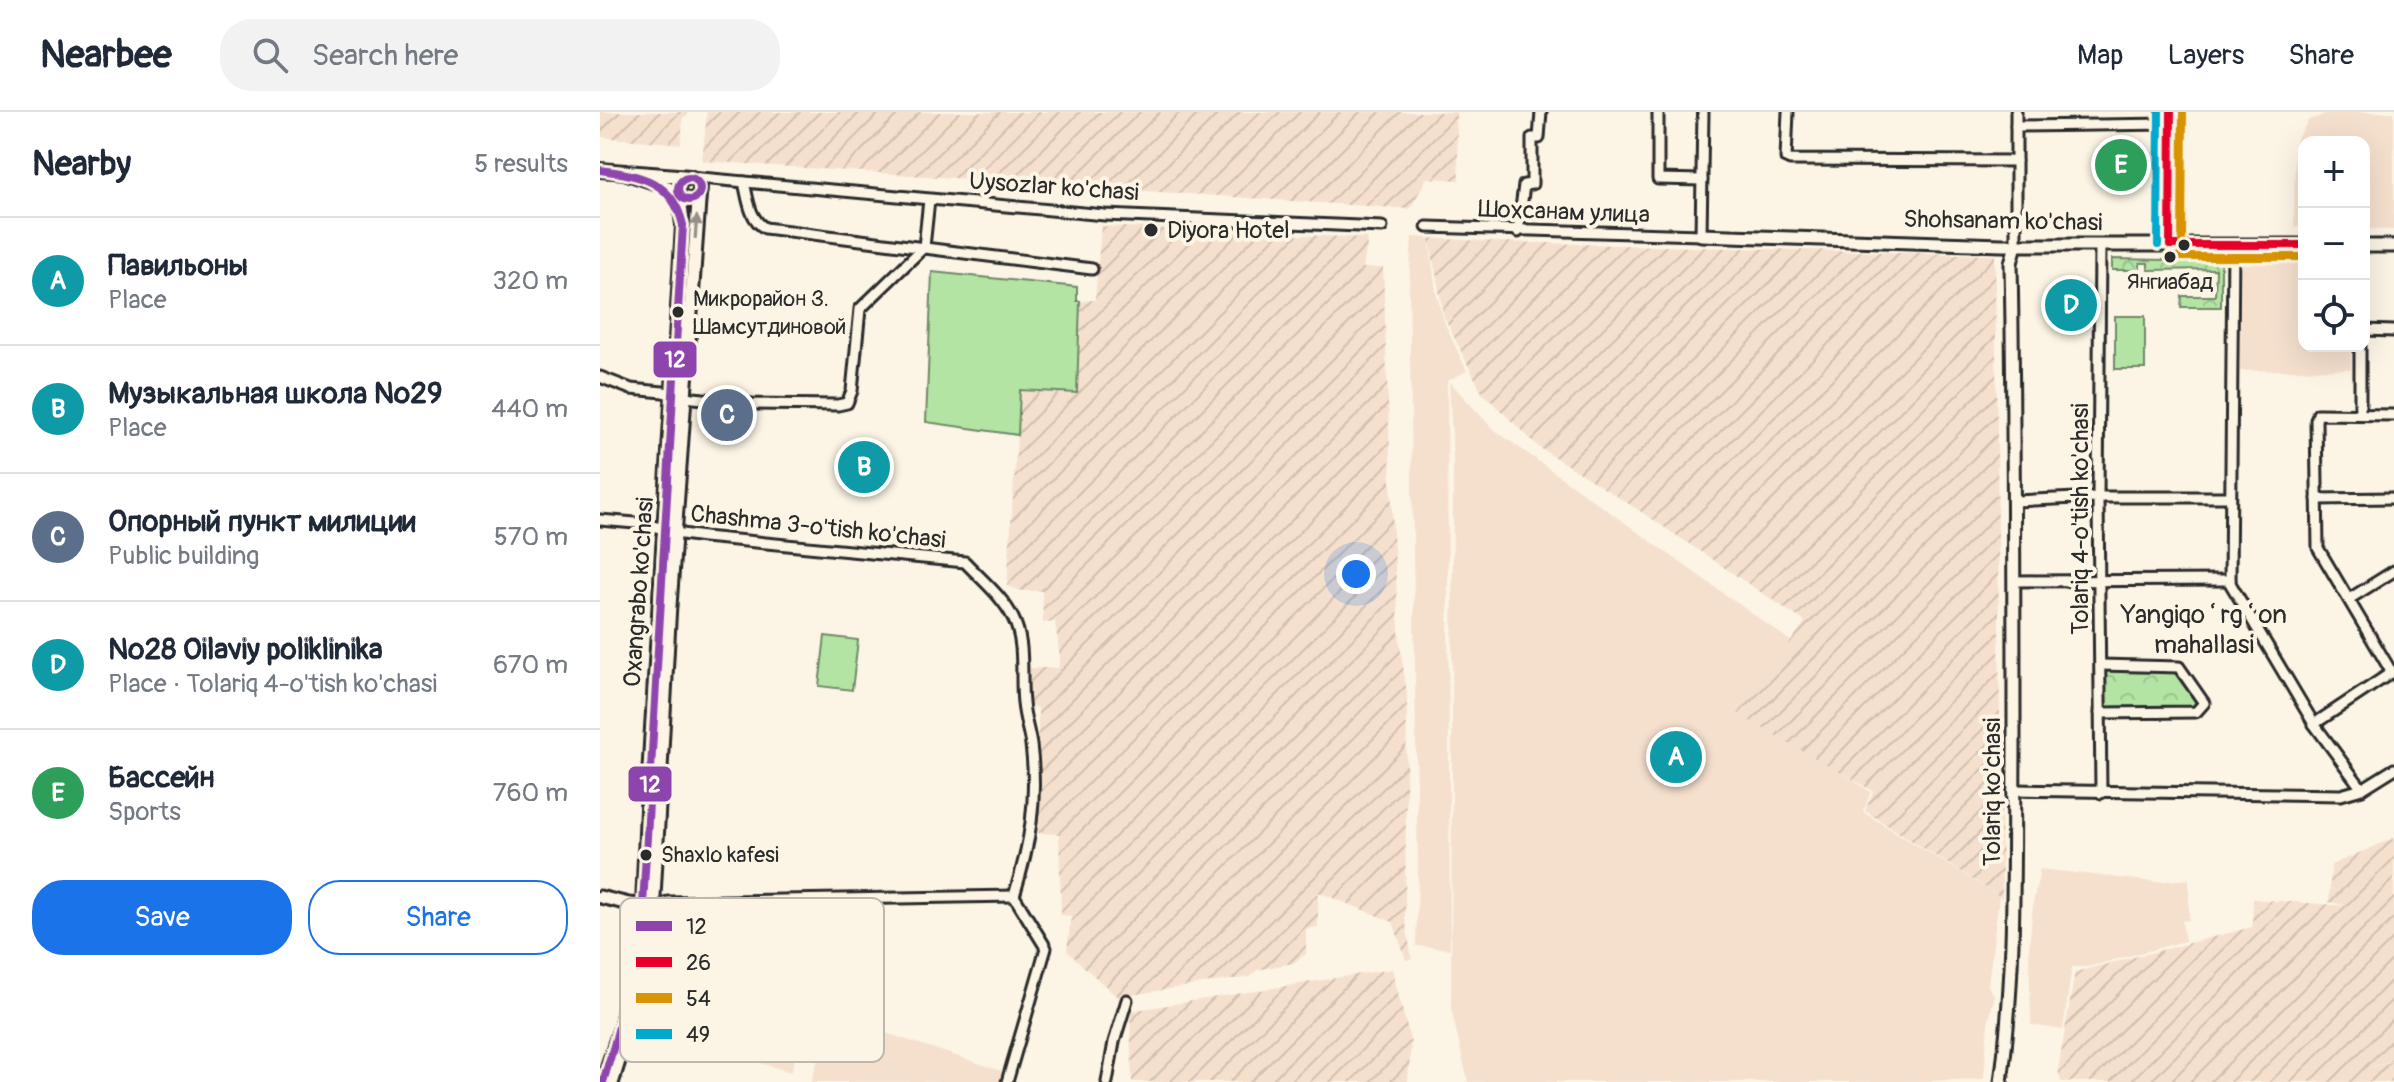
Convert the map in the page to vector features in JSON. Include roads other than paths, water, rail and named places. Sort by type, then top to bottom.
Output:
[{"type":"main road","name":"Uysozlar ko'chasi","points":[[600,170],[690,177]]},
{"type":"main road","name":"Uysozlar ko'chasi","points":[[624,172],[660,184],[679,195]]},
{"type":"main road","points":[[690,177],[699,183],[699,195],[689,200],[679,195],[678,184],[690,177]]},
{"type":"main road","points":[[660,184],[674,199],[682,215]]},
{"type":"main road","name":"Oxangrabo ko'chasi","points":[[679,195],[682,215],[679,396]]},
{"type":"main road","name":"Oxangrabo ko'chasi","points":[[648,898],[679,396],[699,195]]},
{"type":"main road","name":"Oxangrabo ko'chasi","points":[[603,1082],[620,1026]]},
{"type":"main road","name":"Oxangrabo ko'chasi","points":[[612,1082],[620,1056]]},
{"type":"street","points":[[1518,232],[1524,185],[1532,184],[1532,138],[1539,138],[1541,112]]},
{"type":"street","points":[[1658,112],[1658,179],[1702,180]]},
{"type":"street","points":[[1701,235],[1703,112]]},
{"type":"street","points":[[1788,112],[1786,158],[1790,160],[2016,161]]},
{"type":"street","name":"Tolariq ko'chasi","points":[[2001,1082],[2014,903],[2015,501],[2011,263],[2016,245],[2016,112]]},
{"type":"street","points":[[2016,126],[2170,118],[2170,245]]},
{"type":"street","name":"Uysozlar ko'chasi","points":[[690,177],[1105,215],[1382,227]]},
{"type":"street","points":[[699,195],[723,180]]},
{"type":"street","points":[[744,182],[751,212],[759,225],[765,228],[1092,269]]},
{"type":"street","points":[[600,377],[631,389],[679,396],[788,405],[847,403],[852,391],[860,309],[924,247],[929,200]]},
{"type":"street","name":"Шохсанам улица","points":[[1427,227],[1701,235]]},
{"type":"street","name":"Shohsanam ko'chasi","points":[[1701,235],[2016,245],[2298,245]]},
{"type":"street","name":"Tolariq 4-o'tish ko'chasi","points":[[2100,245],[2098,497],[2101,793]]},
{"type":"street","points":[[2233,245],[2230,580],[2314,724],[2362,789]]},
{"type":"street","points":[[2370,246],[2394,246]]},
{"type":"street","points":[[2370,330],[2394,331]]},
{"type":"street","points":[[2360,352],[2360,414]]},
{"type":"street","points":[[2314,724],[2393,672],[2318,548],[2316,415],[2394,415]]},
{"type":"street","points":[[2015,501],[2098,497],[2229,497]]},
{"type":"street","points":[[2317,499],[2394,498]]},
{"type":"street","name":"Chashma 3-o'tish ko'chasi","points":[[600,520],[647,524],[670,532],[965,562],[1006,606],[1019,636],[1022,701],[1031,744],[1033,819],[1028,851],[1014,896]]},
{"type":"street","points":[[2349,599],[2394,571]]},
{"type":"street","points":[[2014,581],[2230,580]]},
{"type":"street","points":[[2100,713],[2196,712],[2204,703],[2179,667],[2101,665]]},
{"type":"street","points":[[2013,790],[2341,795],[2362,789],[2394,769]]},
{"type":"street","points":[[884,898],[1014,896],[1046,948],[1007,1082]]},
{"type":"street","points":[[600,897],[620,901]]},
{"type":"street","points":[[1107,1082],[1127,1000]]},
{"type":"place","name":"Бассейн","points":[[2121,165]]},
{"type":"place","name":"Diyora Hotel","points":[[1151,230]]},
{"type":"place","name":"Янгиабад","points":[[2170,257]]},
{"type":"place","name":"№28 Oilaviy poliklinika","points":[[2071,305]]},
{"type":"place","name":"Микрорайон З. Шамсутдиновой","points":[[678,312]]},
{"type":"place","name":"Опорный пункт милиции","points":[[727,415]]},
{"type":"place","name":"Музыкальная школа №29","points":[[864,467]]},
{"type":"place","name":"Павильоны","points":[[1676,757]]},
{"type":"place","name":"Shaxlo kafesi","points":[[646,855]]},
{"type":"district","name":"Yangiqoʻrgʻon mahallasi","points":[[2204,630]]}]
